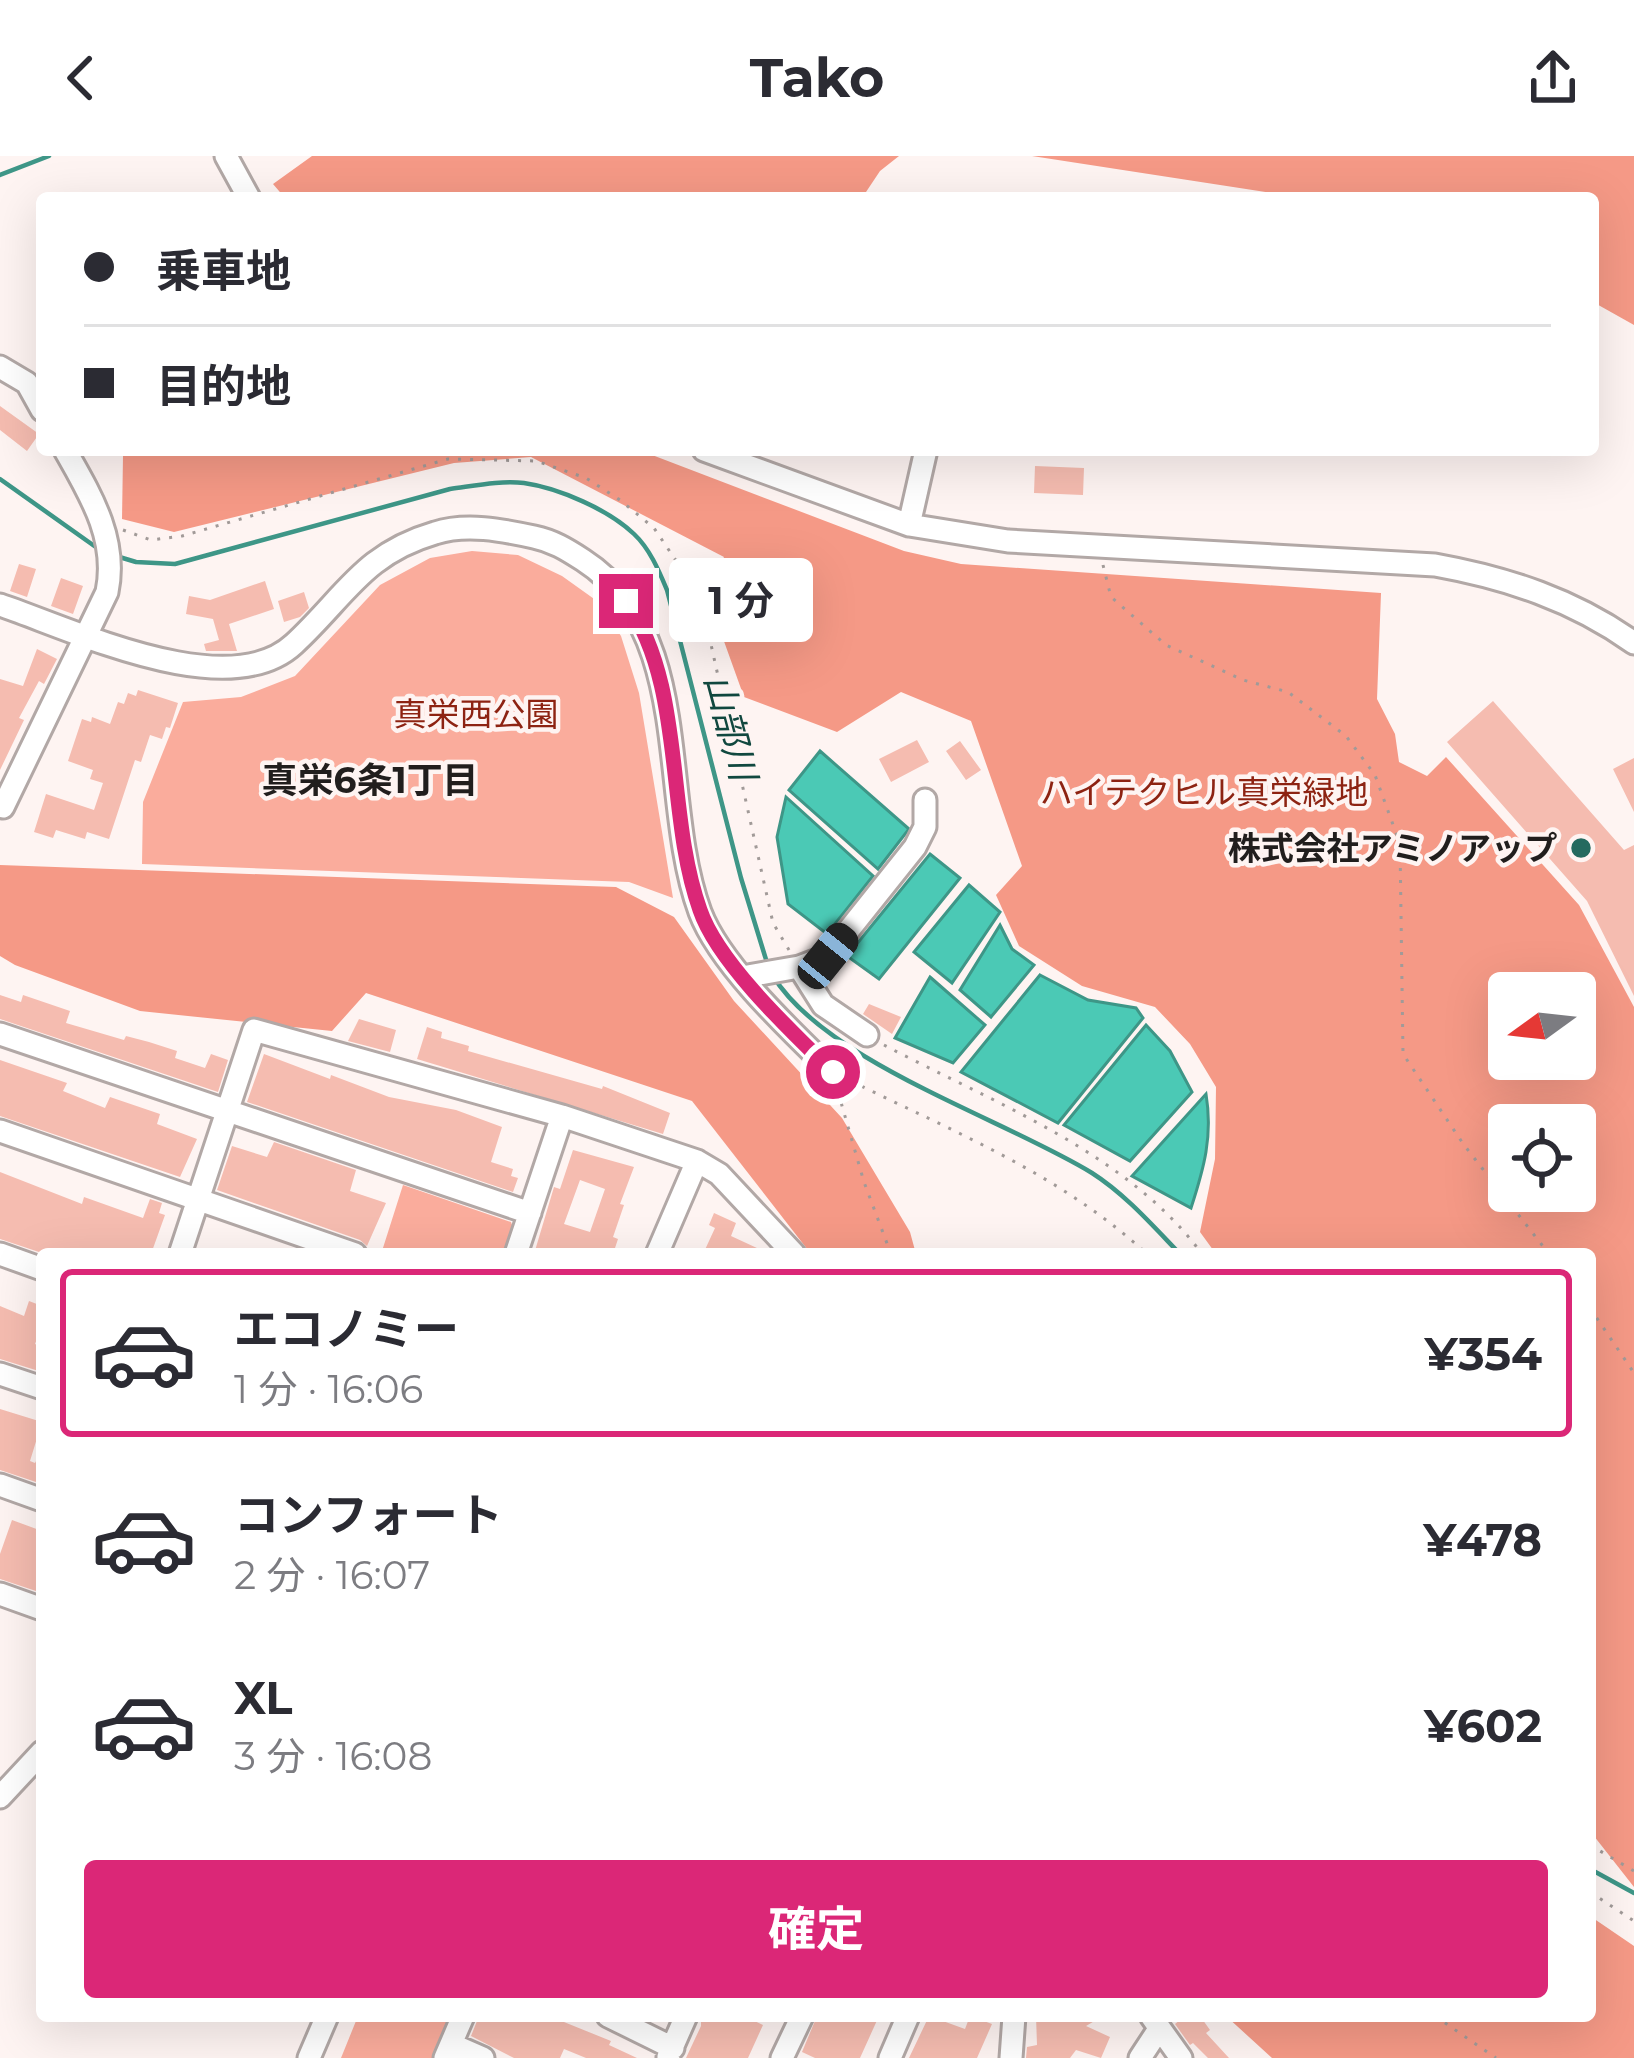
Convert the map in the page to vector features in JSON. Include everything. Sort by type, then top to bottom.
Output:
[{"type":"street","points":[[226,156],[246,192]]},
{"type":"street","points":[[0,368],[26,383],[36,400]]},
{"type":"street","points":[[0,806],[107,592],[111,571],[103,527],[68,456]]},
{"type":"street","points":[[721,456],[909,524],[1009,541],[1435,565],[1471,571],[1552,596],[1634,643]]},
{"type":"street","points":[[909,524],[925,456]]},
{"type":"street","points":[[0,604],[182,666],[215,670],[252,665],[290,648],[363,569],[399,546],[440,531],[495,528],[553,541],[607,576],[644,627],[658,670],[686,860],[701,915],[775,1016],[833,1072]]},
{"type":"street","points":[[748,976],[796,968],[828,956],[915,847],[925,827],[925,800]]},
{"type":"street","points":[[796,968],[824,1005],[867,1035]]},
{"type":"street","points":[[182,1248],[254,1030],[562,1116],[697,1161],[719,1174],[788,1248]]},
{"type":"street","points":[[0,1034],[530,1213]]},
{"type":"street","points":[[518,1248],[562,1116]]},
{"type":"street","points":[[0,1131],[338,1248]]},
{"type":"street","points":[[660,1248],[697,1161]]},
{"type":"street","points":[[0,1254],[36,1266]]},
{"type":"street","points":[[0,1373],[36,1386]]},
{"type":"street","points":[[0,1485],[36,1497]]},
{"type":"street","points":[[0,1594],[36,1607]]},
{"type":"street","points":[[0,1797],[36,1758]]},
{"type":"street","points":[[309,2058],[324,2022]]},
{"type":"street","points":[[460,2022],[448,2051],[483,2058]]},
{"type":"street","points":[[618,2022],[670,2053],[683,2022]]},
{"type":"street","points":[[782,2058],[799,2022]]},
{"type":"street","points":[[890,2058],[905,2022]]},
{"type":"street","points":[[1011,2058],[1014,2022]]},
{"type":"street","points":[[1140,2058],[1155,2023]]},
{"type":"street","points":[[1155,2023],[1181,2058]]},
{"type":"path","points":[[103,527],[151,540],[182,536],[448,459],[536,461],[586,478],[654,528],[685,574],[706,622],[773,923],[796,968]]},
{"type":"path","points":[[1098,546],[1111,597],[1166,645],[1243,680],[1288,692],[1346,736],[1375,775],[1400,844],[1403,1054],[1464,1145],[1544,1248]]},
{"type":"path","points":[[867,1035],[1098,1158],[1185,1231],[1198,1248]]},
{"type":"path","points":[[833,1072],[864,1182],[889,1248]]},
{"type":"path","points":[[833,1072],[1058,1183],[1140,1248]]},
{"type":"path","points":[[1596,1317],[1634,1373]]},
{"type":"path","points":[[1596,1849],[1634,1871]]},
{"type":"path","points":[[1596,1896],[1634,1921]]},
{"type":"path","points":[[1444,2022],[1496,2058]]},
{"type":"green space","points":[[312,156],[899,156],[880,171],[866,192],[280,192],[273,184]]},
{"type":"green space","points":[[1032,156],[1634,156],[1634,325],[1599,305],[1599,192],[1265,192]]},
{"type":"green space","name":"ハイテクヒル真栄緑地","points":[[123,456],[655,456],[904,551],[961,564],[1381,593],[1377,699],[1395,734],[1399,762],[1427,776],[1446,757],[1579,905],[1634,1007],[1634,1887],[1596,1839],[1596,1248],[1212,1248],[1200,1232],[1215,1159],[1216,1087],[1190,1044],[1155,1007],[1082,986],[1019,946],[996,895],[1022,866],[971,721],[901,692],[837,732],[744,697],[707,594],[724,557],[531,457],[454,463],[174,532],[122,519]]},
{"type":"green space","name":"真栄西公園","points":[[472,551],[518,555],[562,576],[597,601],[621,636],[639,693],[673,898],[629,882],[142,864],[143,802],[183,702],[241,697],[295,676],[380,585],[430,558]]},
{"type":"green space","points":[[0,865],[616,887],[674,917],[734,1001],[842,1118],[910,1232],[914,1248],[806,1248],[692,1101],[366,993],[332,1031],[140,1011],[0,956]]},
{"type":"green space","points":[[403,1185],[511,1222],[513,1228],[505,1248],[383,1248]]},
{"type":"green space","points":[[1596,1920],[1634,1946],[1634,2058],[1272,2058],[1233,2022],[1596,2022]]},
{"type":"green space","points":[[356,2022],[448,2022],[433,2058],[341,2058]]},
{"type":"shaded area","points":[[820,751],[909,829],[878,869],[789,790]]},
{"type":"shaded area","points":[[786,797],[873,876],[827,934],[788,904],[777,837]]},
{"type":"shaded area","points":[[930,854],[960,878],[879,979],[847,956]]},
{"type":"shaded area","points":[[969,885],[1000,912],[952,983],[914,952]]},
{"type":"shaded area","points":[[1000,925],[1012,949],[1034,965],[991,1017],[960,990]]},
{"type":"shaded area","points":[[1040,975],[1088,1000],[1136,1008],[1143,1018],[1058,1123],[961,1072]]},
{"type":"shaded area","points":[[930,977],[985,1025],[953,1063],[895,1038]]},
{"type":"shaded area","points":[[1146,1025],[1170,1051],[1192,1092],[1130,1161],[1064,1125]]},
{"type":"shaded area","points":[[1206,1094],[1206,1152],[1191,1208],[1132,1176]]},
{"type":"building","points":[[0,406],[36,432],[36,438],[27,451],[0,430]]},
{"type":"building","points":[[1035,466],[1084,468],[1083,495],[1034,493]]},
{"type":"building","points":[[19,564],[36,569],[27,597],[10,591]]},
{"type":"building","points":[[61,578],[83,586],[73,614],[51,606]]},
{"type":"building","points":[[265,581],[274,609],[229,624],[237,651],[206,651],[204,644],[219,640],[213,619],[186,614],[189,596],[210,600]]},
{"type":"building","points":[[304,592],[309,608],[284,622],[278,601]]},
{"type":"building","points":[[37,649],[57,659],[19,718],[24,720],[0,770],[0,679],[23,686]]},
{"type":"building","points":[[138,690],[178,703],[162,739],[150,735],[141,762],[135,760],[109,839],[87,832],[85,839],[56,830],[53,838],[34,832],[46,794],[94,810],[103,783],[90,779],[93,770],[68,761],[82,719],[91,722],[92,717],[110,724],[118,702],[124,704],[128,693],[136,696]]},
{"type":"building","name":"株式会社アミノアップ","points":[[1493,701],[1624,850],[1634,845],[1634,996],[1587,901],[1447,742]]},
{"type":"building","points":[[917,740],[929,762],[891,782],[879,759]]},
{"type":"building","points":[[960,741],[981,770],[966,780],[946,751]]},
{"type":"building","points":[[1634,758],[1634,812],[1613,769]]},
{"type":"building","points":[[0,995],[21,1002],[23,995],[70,1011],[66,1023],[177,1051],[175,1058],[205,1068],[211,1054],[228,1060],[218,1092],[0,1019]]},
{"type":"building","points":[[869,1004],[901,1017],[892,1034],[863,1014]]},
{"type":"building","points":[[359,1019],[396,1030],[390,1052],[348,1041]]},
{"type":"building","points":[[427,1027],[442,1032],[441,1038],[469,1046],[468,1051],[603,1086],[670,1113],[663,1134],[417,1059]]},
{"type":"building","points":[[264,1054],[330,1079],[331,1075],[389,1097],[456,1110],[502,1127],[491,1162],[513,1169],[511,1176],[518,1178],[513,1192],[247,1102]]},
{"type":"building","points":[[0,1060],[67,1083],[63,1091],[105,1108],[110,1097],[160,1114],[157,1124],[197,1139],[180,1177],[0,1116]]},
{"type":"building","points":[[274,1142],[356,1170],[350,1191],[386,1203],[367,1246],[217,1190],[232,1146],[267,1157]]},
{"type":"building","points":[[573,1150],[634,1167],[620,1204],[624,1205],[613,1237],[618,1239],[615,1248],[536,1248],[554,1187],[560,1189]],"holes":[[[580,1180],[605,1189],[590,1232],[564,1224]]]},
{"type":"building","points":[[0,1172],[82,1204],[84,1197],[143,1218],[150,1199],[162,1203],[159,1213],[165,1215],[153,1248],[36,1251],[0,1239]]},
{"type":"building","points":[[714,1213],[736,1223],[731,1236],[757,1248],[706,1248],[715,1228],[709,1225]]},
{"type":"building","points":[[29,1301],[36,1304],[36,1370],[0,1359],[0,1306],[24,1316]]},
{"type":"building","points":[[0,1409],[36,1420],[30,1461],[36,1461],[36,1482],[0,1470]]},
{"type":"building","points":[[12,1520],[36,1529],[36,1591],[0,1579],[0,1554]]},
{"type":"building","points":[[477,2022],[564,2022],[611,2041],[609,2045],[637,2058],[586,2058],[564,2049],[560,2058],[514,2058],[471,2036]]},
{"type":"building","points":[[701,2022],[763,2025],[748,2058],[686,2058]]},
{"type":"building","points":[[814,2022],[876,2022],[860,2058],[815,2058],[802,2052]]},
{"type":"building","points":[[926,2022],[965,2029],[968,2022],[992,2024],[977,2058],[909,2058]]},
{"type":"building","points":[[1036,2022],[1093,2022],[1086,2026],[1110,2037],[1101,2058],[1076,2050],[1070,2058],[1026,2058],[1027,2047],[1037,2045]]},
{"type":"building","points":[[1204,2022],[1210,2030],[1206,2033],[1229,2058],[1208,2058],[1190,2045],[1175,2024]]},
{"type":"waterway","points":[[0,175],[49,156]]},
{"type":"waterway","name":"山部川","points":[[0,479],[100,550]]},
{"type":"waterway","name":"山部川","points":[[116,556],[175,564],[450,489],[497,483],[552,490],[611,517],[645,546],[667,590],[768,966]]},
{"type":"waterway","name":"山部川","points":[[773,976],[798,1007],[874,1062],[1092,1173],[1127,1200],[1174,1248]]},
{"type":"waterway","name":"山部川","points":[[1596,1872],[1634,1893]]},
{"type":"place","name":"株式会社アミノアップ","points":[[1581,848]]},
{"type":"district","name":"真栄6条1丁目","points":[[370,780]]},
{"type":"route","points":[[626,601],[644,627],[658,670],[686,860],[701,915],[742,977],[833,1072]]}]
